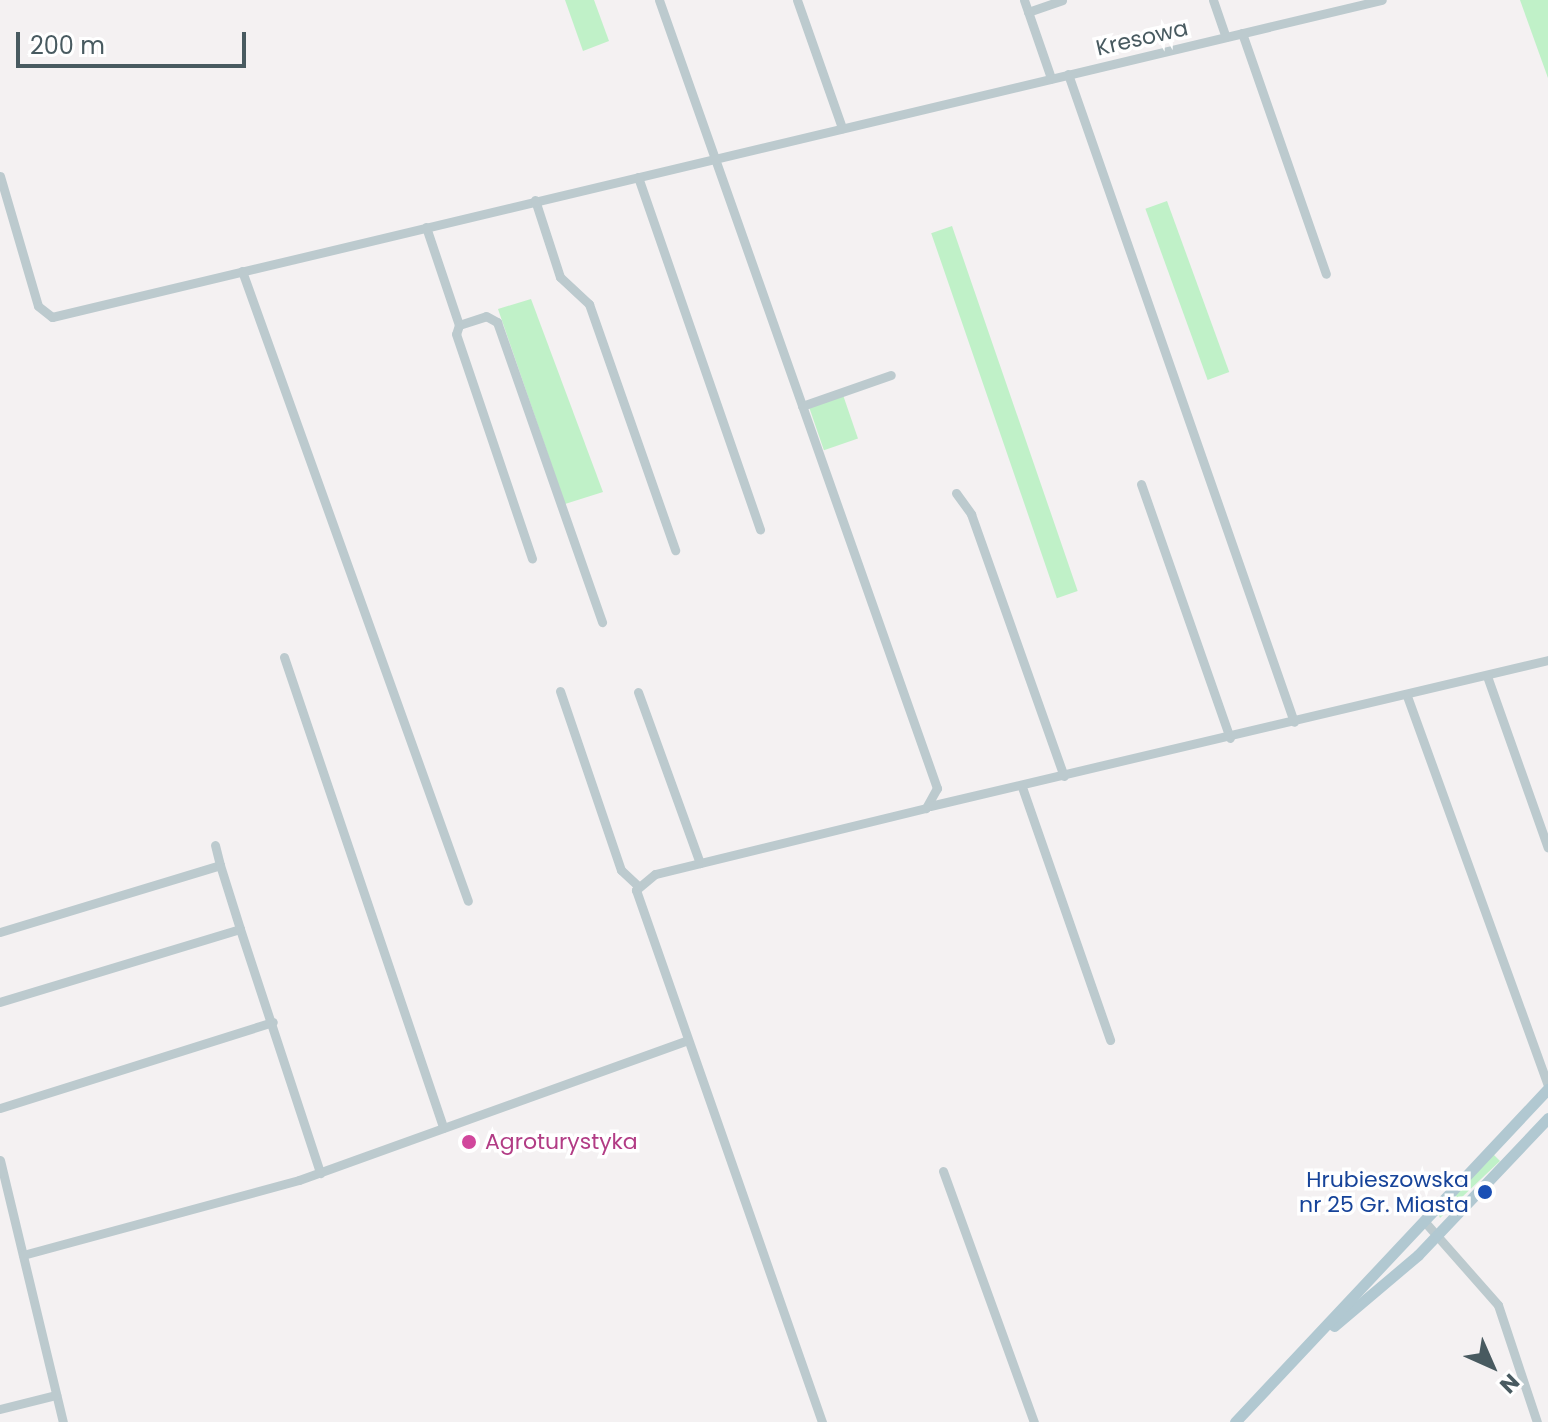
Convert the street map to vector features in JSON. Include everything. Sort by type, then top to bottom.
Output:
[{"type":"main road","points":[[1235,1422],[1548,1087]]},
{"type":"main road","points":[[1296,1357],[1435,1238],[1548,1118]]},
{"type":"street","points":[[659,0],[935,782],[930,806]]},
{"type":"street","points":[[797,0],[842,128]]},
{"type":"street","points":[[1024,0],[1051,78]]},
{"type":"street","points":[[1028,12],[1062,0]]},
{"type":"street","points":[[1213,0],[1226,37]]},
{"type":"street","name":"Kresowa","points":[[0,176],[38,306],[48,317],[1382,0]]},
{"type":"street","points":[[1242,33],[1326,274]]},
{"type":"street","points":[[1068,74],[1294,722]]},
{"type":"street","points":[[638,177],[760,530]]},
{"type":"street","points":[[535,200],[560,277],[589,304],[675,550]]},
{"type":"street","points":[[426,227],[459,325],[456,334],[532,559]]},
{"type":"street","points":[[242,271],[468,901]]},
{"type":"street","points":[[459,325],[486,316],[497,322],[602,622]]},
{"type":"street","points":[[802,406],[891,375]]},
{"type":"street","points":[[1141,484],[1230,738]]},
{"type":"street","points":[[956,493],[971,514],[1064,776]]},
{"type":"street","points":[[284,657],[443,1128]]},
{"type":"street","points":[[638,886],[649,876],[700,863],[1548,660]]},
{"type":"street","points":[[1487,676],[1548,848]]},
{"type":"street","points":[[560,691],[621,870],[638,886],[687,1040],[822,1422]]},
{"type":"street","points":[[638,692],[700,863]]},
{"type":"street","points":[[1407,696],[1548,1087]]},
{"type":"street","points":[[1022,787],[1110,1040]]},
{"type":"street","points":[[215,845],[320,1173]]},
{"type":"street","points":[[0,932],[220,865]]},
{"type":"street","points":[[0,1002],[240,929]]},
{"type":"street","points":[[0,1108],[273,1022]]},
{"type":"street","points":[[23,1255],[320,1173],[687,1040]]},
{"type":"street","points":[[0,1160],[63,1422]]},
{"type":"street","points":[[943,1171],[1034,1422]]},
{"type":"street","points":[[0,1208],[11,1205]]},
{"type":"street","points":[[1421,1225],[1508,1324],[1537,1422]]},
{"type":"street","points":[[0,1409],[56,1395]]},
{"type":"green space","points":[[565,0],[594,0],[609,41],[583,51]]},
{"type":"green space","points":[[1520,0],[1548,0],[1548,78]]},
{"type":"green space","points":[[1167,201],[1229,372],[1208,380],[1145,209]]},
{"type":"green space","points":[[952,226],[1078,591],[1057,598],[931,233]]},
{"type":"green space","points":[[531,299],[603,492],[565,504],[498,309]]},
{"type":"green space","points":[[843,395],[858,438],[824,450],[809,407]]},
{"type":"green space","points":[[1492,1153],[1500,1161],[1440,1218],[1438,1213]]},
{"type":"place","name":"Agroturystyka","points":[[469,1142]]},
{"type":"place","name":"Hrubieszowska nr 25 Gr. Miasta","points":[[1485,1192]]}]
